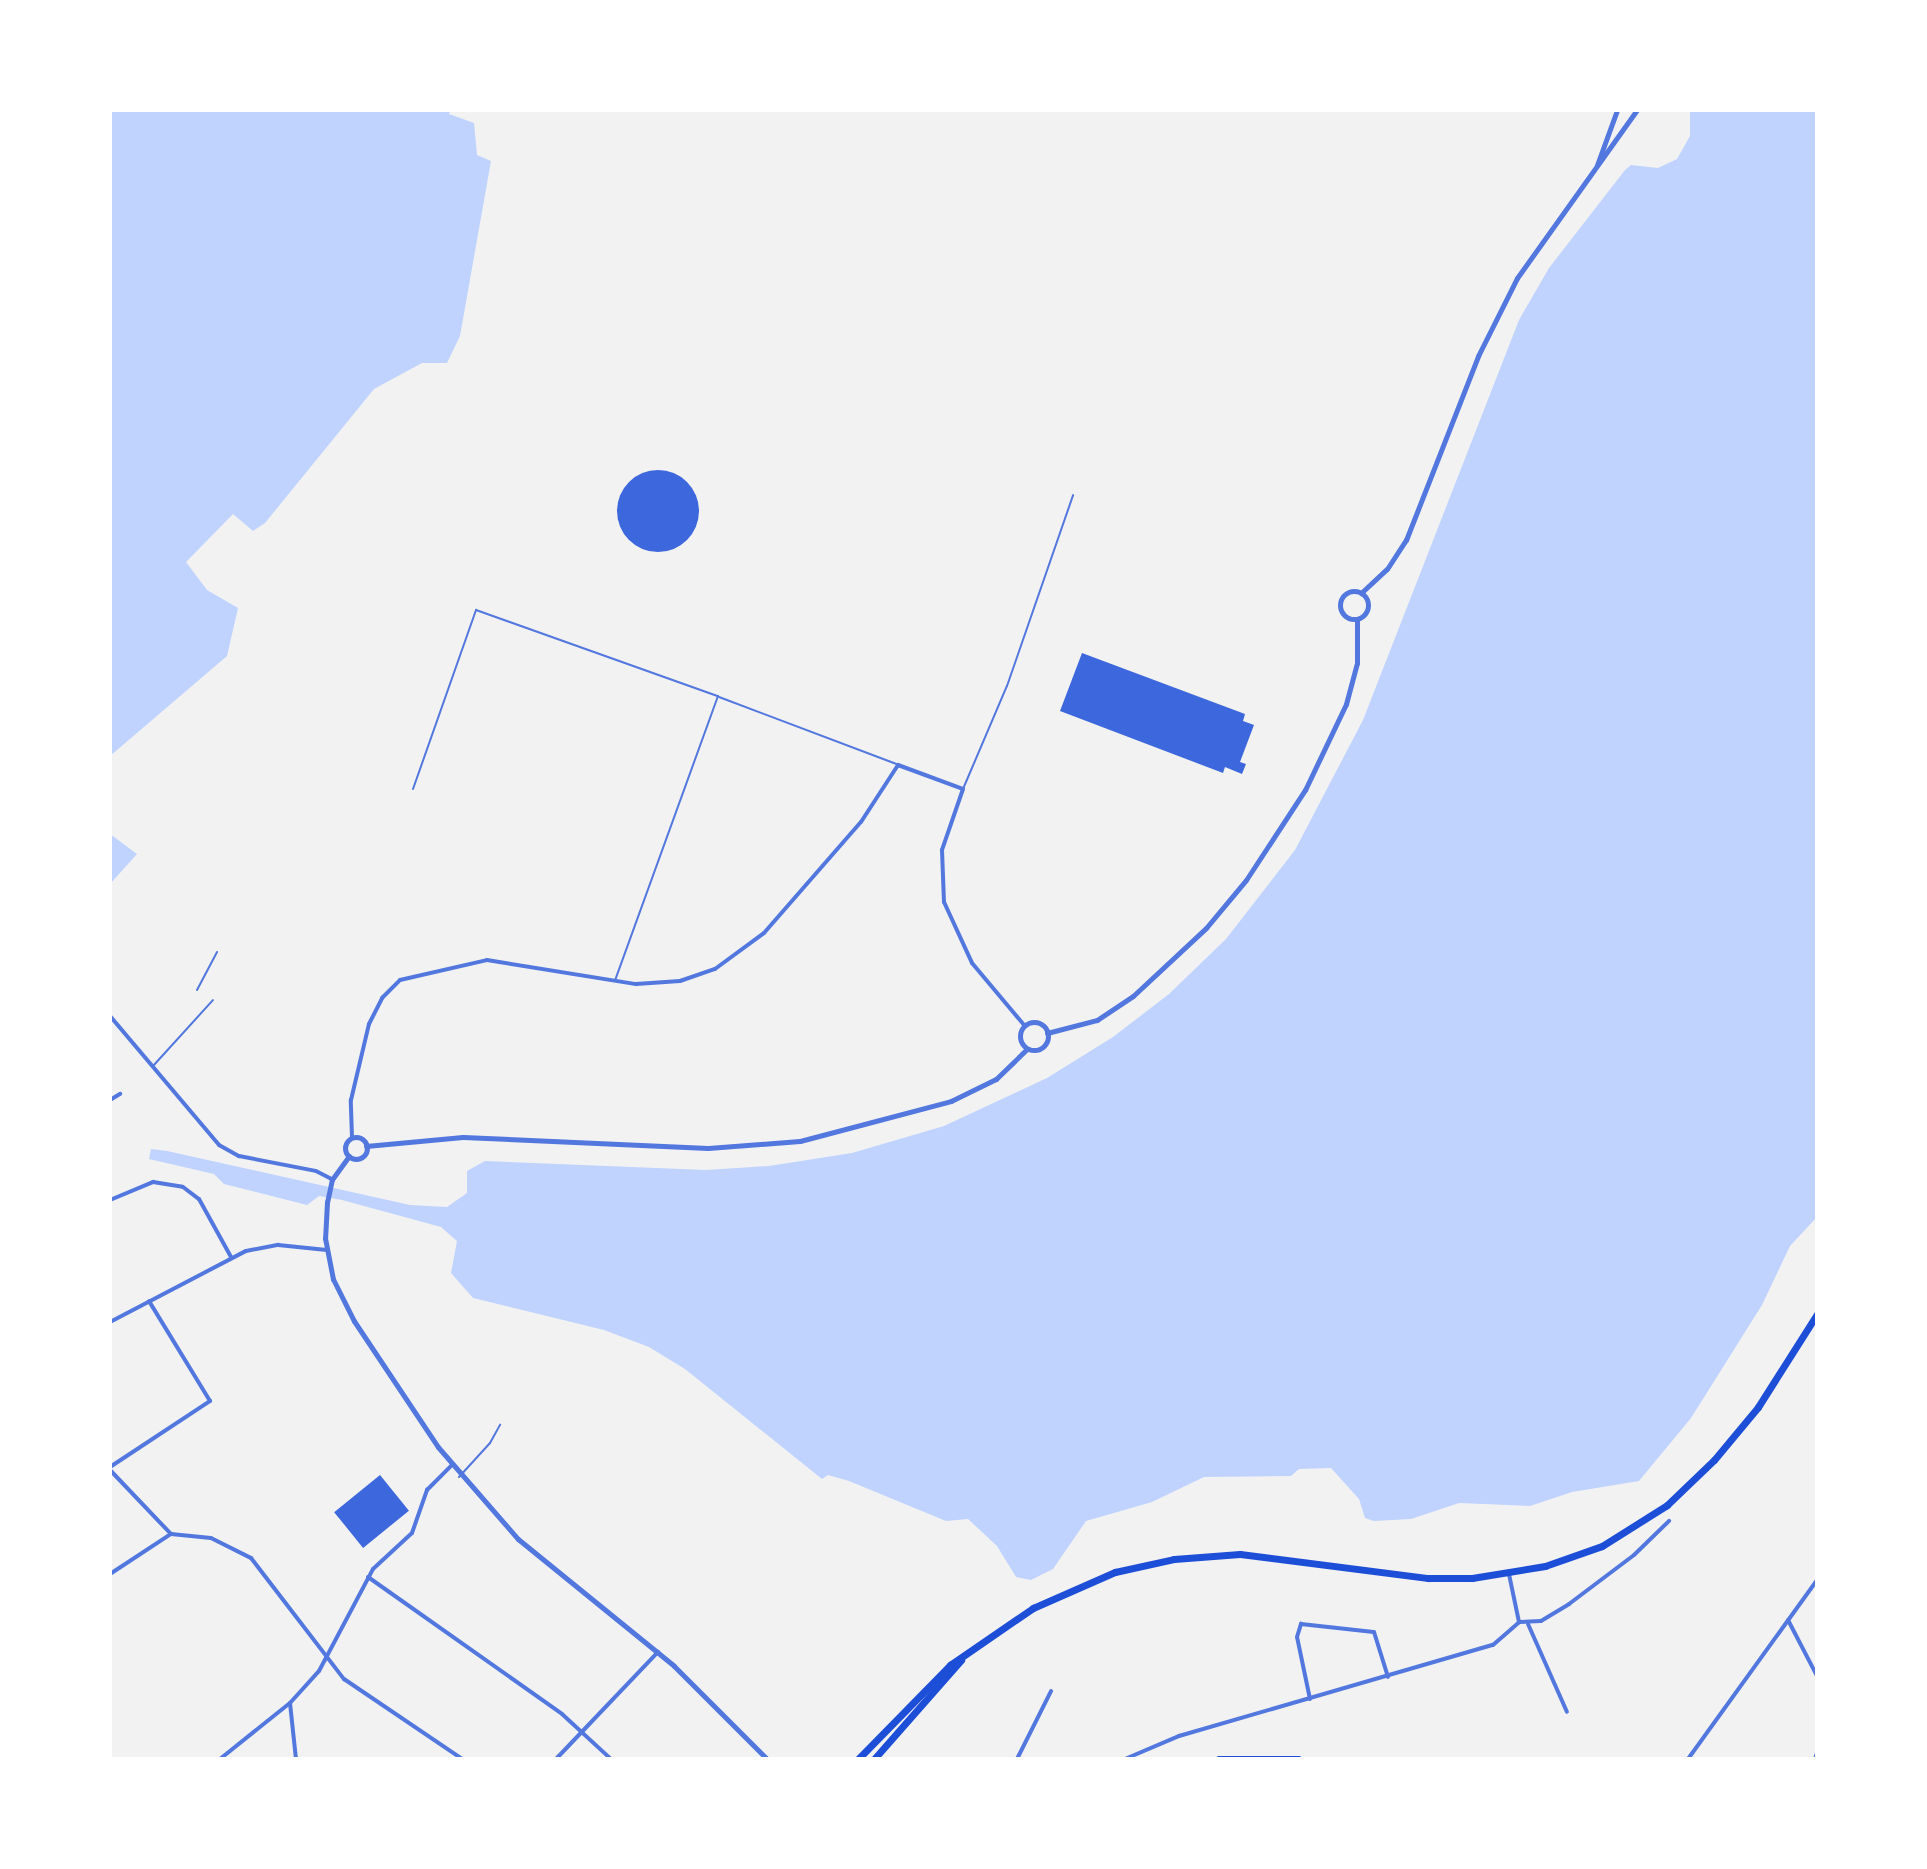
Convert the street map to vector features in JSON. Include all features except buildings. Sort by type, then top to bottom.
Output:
[{"type":"highway","points":[[858,1759],[928,1685],[1004,1627],[1062,1593],[1115,1572],[1174,1559],[1261,1555],[1428,1578],[1509,1574],[1602,1546],[1667,1505],[1744,1426],[1817,1314]]},
{"type":"highway","points":[[874,1759],[961,1660]]},
{"type":"main road","points":[[1219,1759],[1299,1759]]},
{"type":"street","points":[[1596,168],[1617,110]]},
{"type":"street","points":[[1357,619],[1343,615],[1339,606],[1345,594],[1361,593],[1387,569],[1406,540],[1507,294],[1637,110]]},
{"type":"street","points":[[1047,1033],[1097,1020],[1133,996],[1206,928],[1246,880],[1299,799],[1341,715],[1357,663],[1357,619],[1368,607],[1361,593]]},
{"type":"street","points":[[349,1156],[345,1146],[352,1137],[351,1100],[369,1024],[395,984],[432,969],[487,960],[614,982],[680,981],[715,969],[742,951],[861,822],[898,765],[963,789],[942,850],[944,902],[972,963],[1024,1025]]},
{"type":"street","points":[[110,1016],[230,1152],[332,1179]]},
{"type":"street","points":[[1024,1025],[1038,1023],[1047,1033]]},
{"type":"street","points":[[1024,1025],[1020,1040],[1027,1049]]},
{"type":"street","points":[[352,1137],[366,1146],[463,1137],[708,1148],[800,1141],[951,1101],[996,1079],[1027,1049],[1040,1048],[1047,1033]]},
{"type":"street","points":[[110,1100],[120,1094]]},
{"type":"street","points":[[349,1156],[361,1157],[366,1146]]},
{"type":"street","points":[[349,1156],[332,1179],[327,1199],[327,1250],[333,1279],[354,1321],[451,1466],[518,1539],[658,1652],[763,1758]]},
{"type":"street","points":[[110,1200],[153,1182],[183,1187],[199,1199],[231,1257]]},
{"type":"street","points":[[110,1322],[231,1257],[267,1245],[327,1250]]},
{"type":"street","points":[[149,1301],[210,1401],[110,1469],[171,1534]]},
{"type":"street","points":[[220,1759],[290,1703],[327,1658],[368,1577],[412,1533],[427,1490],[451,1466]]},
{"type":"street","points":[[1519,1622],[1528,1624],[1552,1615],[1600,1582],[1669,1521]]},
{"type":"street","points":[[110,1574],[171,1534],[211,1538],[251,1558],[344,1679],[462,1759]]},
{"type":"street","points":[[1509,1574],[1519,1622]]},
{"type":"street","points":[[368,1577],[583,1732],[611,1759]]},
{"type":"street","points":[[1688,1759],[1817,1580]]},
{"type":"street","points":[[1788,1620],[1817,1676]]},
{"type":"street","points":[[1125,1759],[1179,1736],[1493,1645],[1519,1622]]},
{"type":"street","points":[[1310,1699],[1297,1637],[1301,1624],[1374,1632],[1388,1677]]},
{"type":"street","points":[[1528,1624],[1567,1712]]},
{"type":"street","points":[[556,1759],[658,1652]]},
{"type":"street","points":[[1017,1759],[1051,1691]]},
{"type":"street","points":[[290,1703],[296,1759]]},
{"type":"street","points":[[1815,1759],[1817,1753]]},
{"type":"lane","points":[[963,789],[1007,686],[1073,495]]},
{"type":"lane","points":[[413,789],[476,610],[718,696],[898,765]]},
{"type":"lane","points":[[614,982],[718,696]]},
{"type":"lane","points":[[197,990],[217,952]]},
{"type":"lane","points":[[152,1066],[213,1000]]},
{"type":"lane","points":[[459,1477],[485,1450],[500,1425]]},
{"type":"water","points":[[110,110],[450,110],[449,114],[474,123],[477,155],[491,161],[460,336],[447,363],[422,363],[374,389],[265,523],[253,531],[233,514],[186,562],[207,590],[238,608],[227,656],[110,756]]},
{"type":"water","points":[[1690,110],[1817,110],[1817,1217],[1790,1246],[1762,1305],[1691,1418],[1639,1481],[1572,1492],[1530,1506],[1459,1503],[1411,1519],[1374,1521],[1365,1518],[1359,1499],[1331,1468],[1299,1469],[1291,1476],[1204,1477],[1152,1502],[1086,1521],[1053,1569],[1031,1580],[1016,1577],[997,1546],[968,1519],[946,1521],[849,1481],[828,1475],[822,1479],[685,1369],[649,1347],[604,1330],[473,1298],[451,1273],[457,1241],[441,1227],[319,1196],[307,1205],[224,1184],[214,1174],[149,1159],[151,1149],[167,1151],[410,1205],[447,1207],[467,1193],[467,1171],[485,1161],[706,1170],[769,1166],[852,1153],[944,1126],[1047,1078],[1113,1037],[1169,994],[1226,939],[1295,850],[1363,720],[1519,320],[1549,268],[1625,170],[1631,165],[1658,168],[1677,159],[1690,136]]},
{"type":"water","points":[[110,834],[137,854],[110,884]]}]
